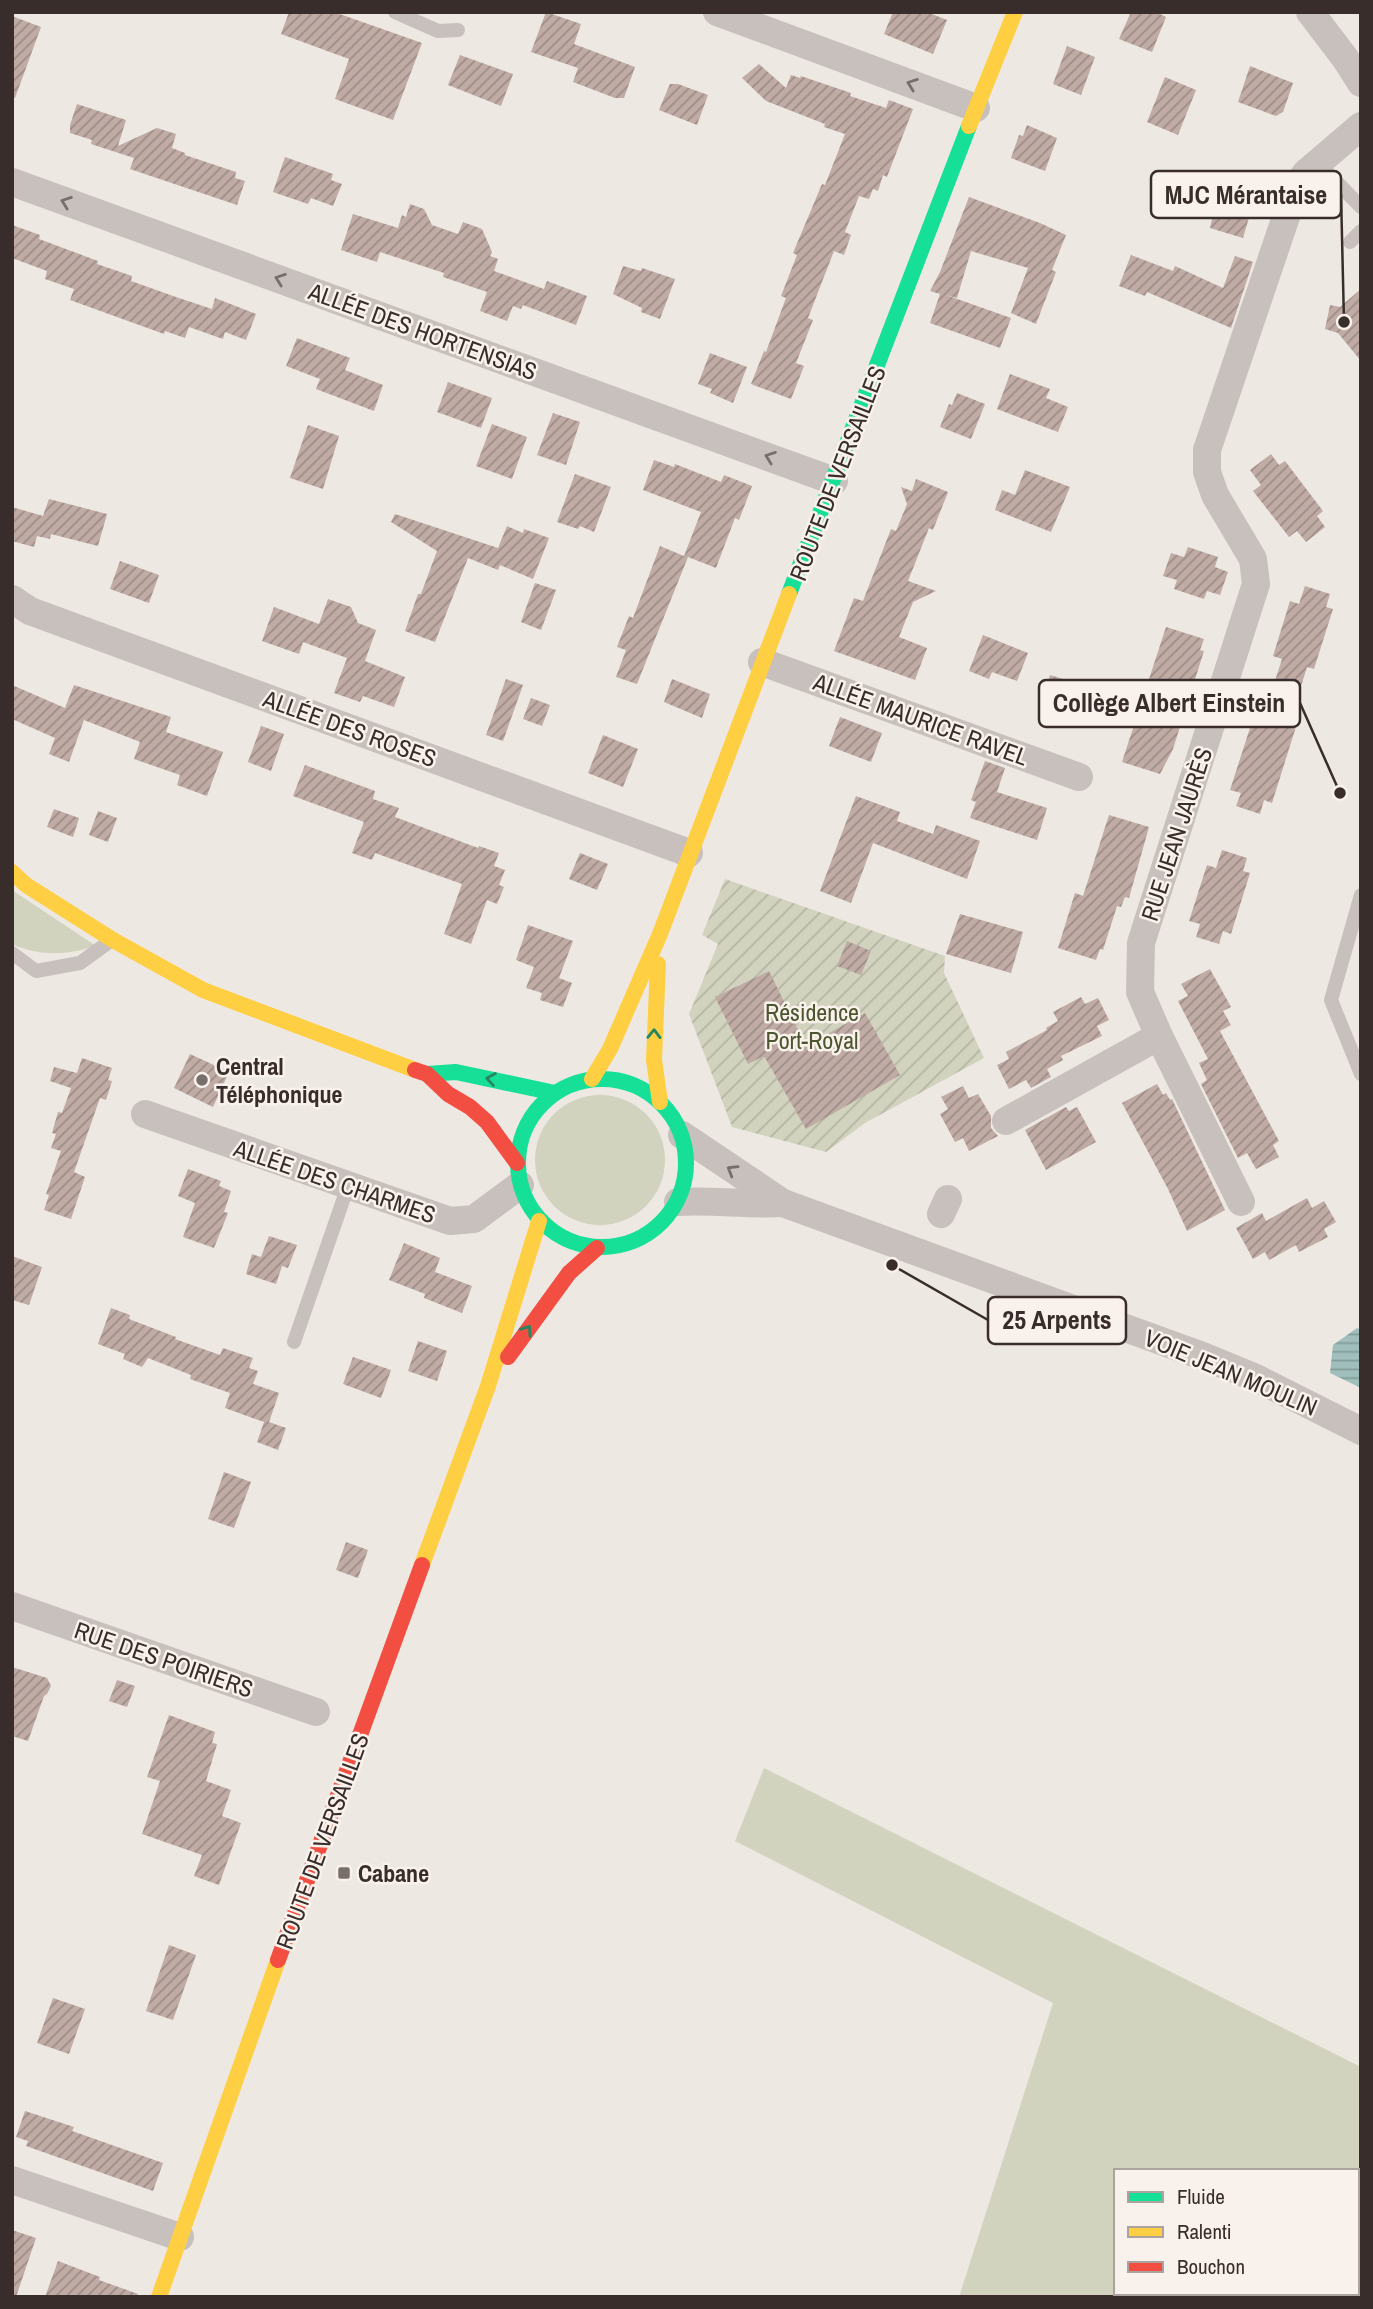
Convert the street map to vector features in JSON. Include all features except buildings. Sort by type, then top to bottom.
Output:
[{"type":"main road","name":"ROUTE DE VERSAILLES","points":[[592,1079],[610,1049],[660,934],[762,662],[1015,12]]},
{"type":"main road","points":[[12,872],[26,885],[113,940],[203,990],[427,1074],[448,1094],[488,1122],[518,1174],[527,1203],[539,1221],[564,1239],[597,1248],[621,1246],[645,1237],[666,1220],[678,1202],[687,1154],[673,1116],[660,1102],[641,1088],[618,1080],[592,1079],[555,1093],[534,1112],[520,1141],[518,1174]]},
{"type":"main road","name":"ROUTE DE VERSAILLES","points":[[660,934],[654,1060],[660,1102]]},
{"type":"main road","points":[[427,1074],[456,1072],[555,1093]]},
{"type":"main road","name":"ROUTE DE VERSAILLES","points":[[159,2297],[319,1845],[488,1386],[539,1221]]},
{"type":"main road","name":"ROUTE DE VERSAILLES","points":[[488,1386],[569,1273],[597,1248]]},
{"type":"street","points":[[717,12],[976,108]]},
{"type":"street","points":[[1310,12],[1361,83]]},
{"type":"street","name":"RUE JEAN JAURÈS","points":[[1241,1202],[1140,992],[1141,943],[1256,584],[1253,559],[1215,495],[1208,472],[1207,450],[1296,187],[1306,173],[1361,126]]},
{"type":"street","name":"ALLÉE DES HORTENSIAS","points":[[12,182],[834,481]]},
{"type":"street","name":"ALLÉE DES ROSES","points":[[12,599],[30,611],[690,853]]},
{"type":"street","name":"ALLÉE MAURICE RAVEL","points":[[762,662],[1079,777]]},
{"type":"street","points":[[1006,1121],[1159,1036]]},
{"type":"street","name":"ALLÉE DES CHARMES","points":[[145,1114],[450,1221],[474,1219],[518,1174]]},
{"type":"street","name":"VOIE JEAN MOULIN","points":[[682,1135],[783,1203],[1205,1357],[1256,1378],[1361,1432]]},
{"type":"street","name":"VOIE JEAN MOULIN","points":[[678,1202],[719,1200],[755,1205],[783,1203]]},
{"type":"street","name":"RUE DES POIRIERS","points":[[12,1606],[316,1712]]},
{"type":"street","points":[[12,2180],[180,2238]]},
{"type":"lane","points":[[395,12],[438,31],[458,30]]},
{"type":"lane","points":[[1318,163],[1361,207]]},
{"type":"lane","points":[[1350,242],[1361,231]]},
{"type":"lane","points":[[1361,895],[1331,1000],[1361,1074]]},
{"type":"lane","points":[[12,953],[36,971],[80,963],[113,940]]},
{"type":"lane","points":[[294,1342],[348,1186]]},
{"type":"green space","name":"Résidence Port-Royal","points":[[725,879],[945,956],[944,973],[984,1058],[865,1123],[826,1152],[732,1127],[689,1014],[718,944],[702,935]]},
{"type":"green space","points":[[12,890],[96,946],[75,951],[43,953],[12,944]]},
{"type":"green space","points":[[600,1095],[625,1100],[646,1114],[660,1135],[665,1160],[660,1185],[646,1206],[625,1220],[600,1225],[575,1220],[554,1206],[540,1185],[535,1160],[540,1135],[554,1114],[575,1100]]},
{"type":"green space","points":[[764,1768],[1361,2067],[1361,2297],[959,2297],[1053,2003],[735,1841]]},
{"type":"water","points":[[1357,1328],[1361,1330],[1361,1388],[1330,1373],[1333,1345]]},
{"type":"traffic: fast","points":[[789,594],[969,126]]},
{"type":"traffic: fast","points":[[427,1074],[456,1072],[555,1093]]},
{"type":"traffic: fast","points":[[602,1079],[634,1085],[662,1103],[680,1131],[686,1163],[680,1195],[662,1223],[634,1241],[602,1247],[570,1241],[542,1223],[524,1195],[518,1163],[524,1131],[542,1103],[570,1085],[602,1079]]},
{"type":"traffic: slow","points":[[969,126],[1015,12]]},
{"type":"traffic: slow","points":[[592,1079],[610,1049],[660,934],[789,594]]},
{"type":"traffic: slow","points":[[12,872],[26,885],[113,940],[203,990],[415,1070]]},
{"type":"traffic: slow","points":[[658,964],[654,1060],[660,1102]]},
{"type":"traffic: slow","points":[[422,1565],[488,1386],[539,1221]]},
{"type":"traffic: slow","points":[[159,2297],[278,1960]]},
{"type":"traffic: jam","points":[[415,1070],[427,1074],[448,1094],[470,1107],[487,1122],[517,1163]]},
{"type":"traffic: jam","points":[[508,1357],[569,1273],[597,1248]]},
{"type":"traffic: jam","points":[[278,1960],[422,1565]]},
{"type":"place","name":"MJC Mérantaise","points":[[1344,322]]},
{"type":"place","name":"Collège Albert Einstein","points":[[1340,793]]},
{"type":"place","name":"Central Téléphonique","points":[[202,1080]]},
{"type":"place","name":"25 Arpents","points":[[892,1265]]},
{"type":"place","name":"Cabane","points":[[344,1873]]}]
